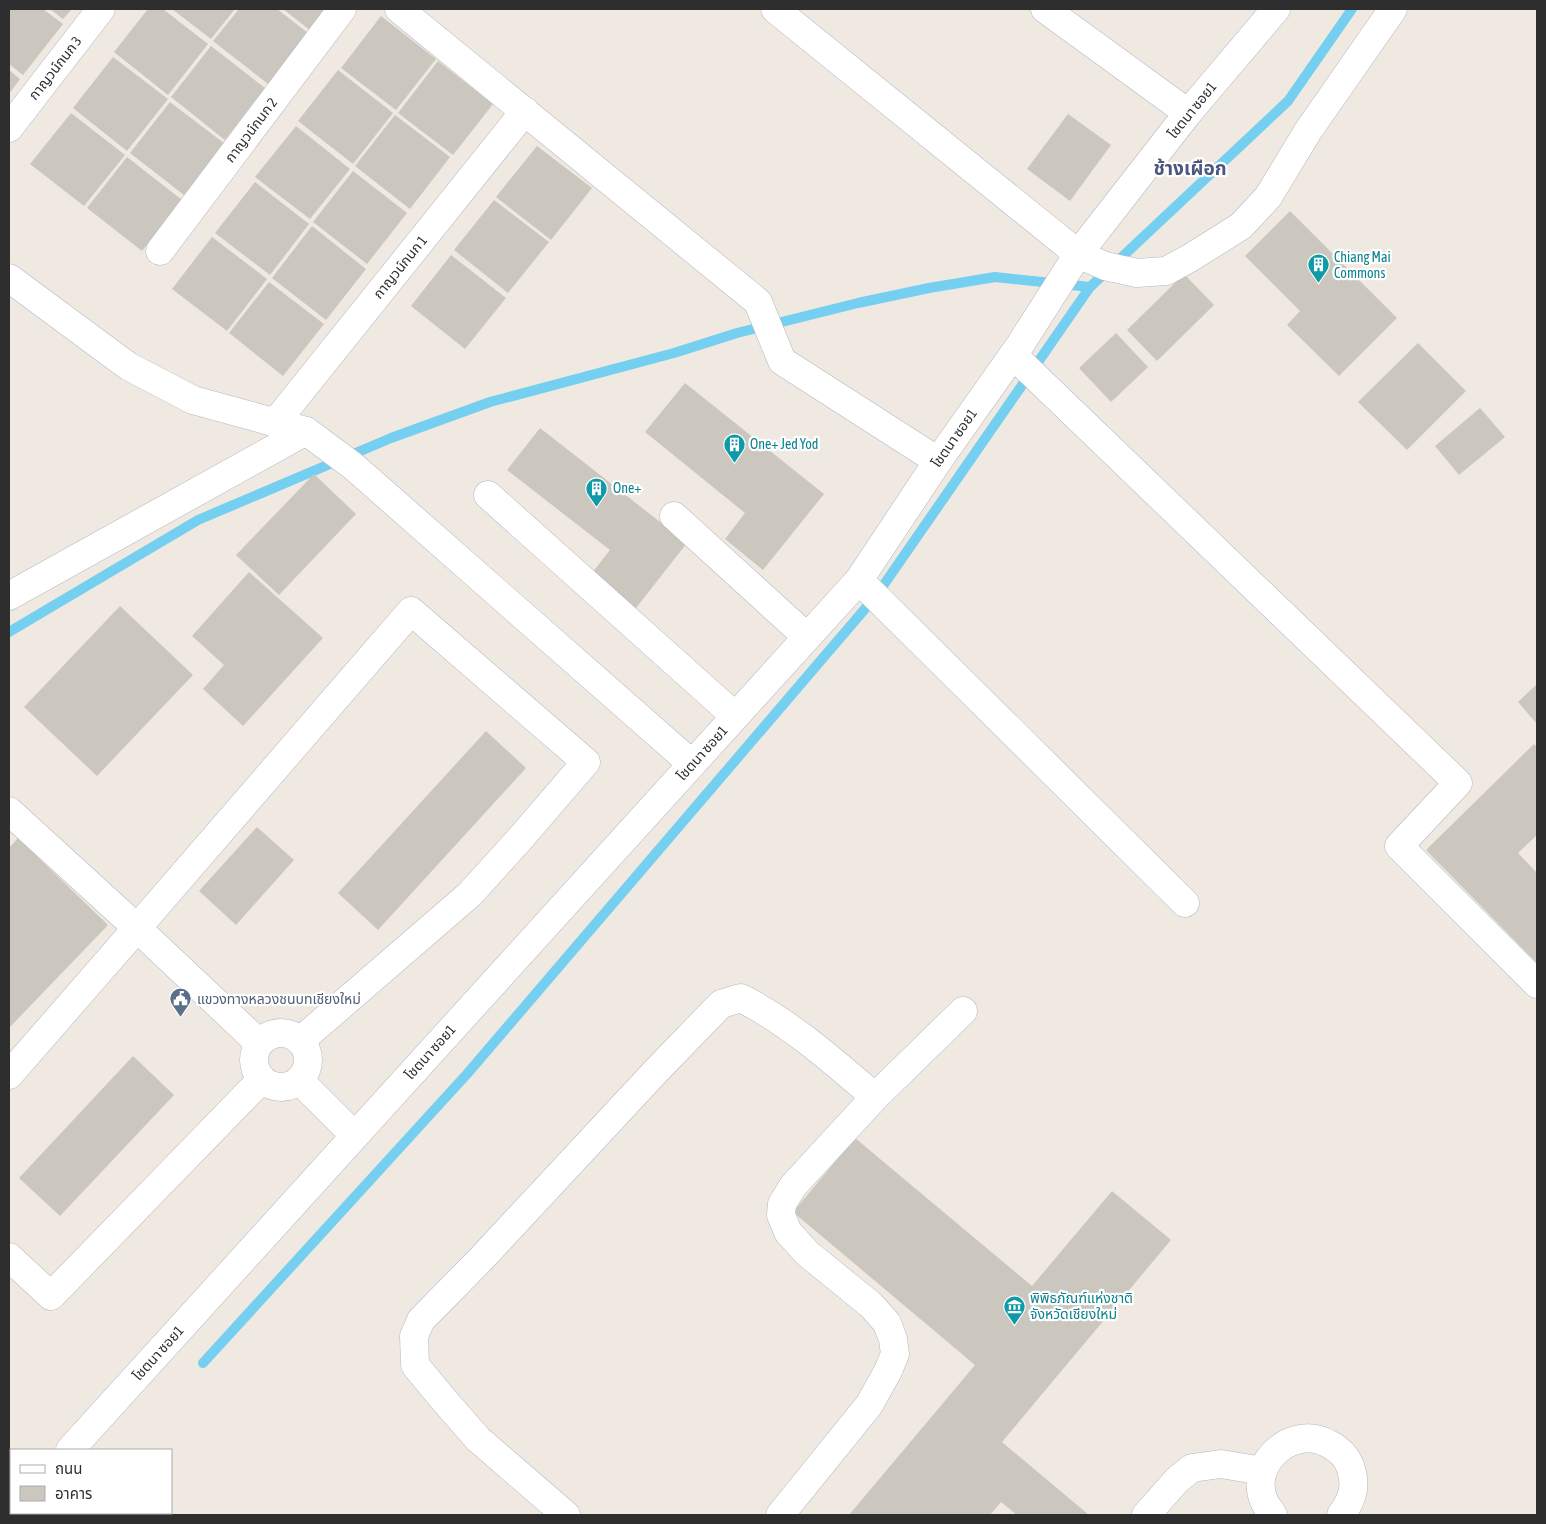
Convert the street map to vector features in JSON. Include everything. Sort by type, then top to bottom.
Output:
[{"type":"street","name":"กาญวน์กนก 3","points":[[9,128],[101,9]]},
{"type":"street","name":"กาญวน์กนก 2","points":[[160,251],[342,9]]},
{"type":"street","points":[[399,9],[758,302],[782,361],[938,461]]},
{"type":"street","points":[[776,9],[1078,254],[1105,266],[1137,273],[1166,270],[1190,258],[1241,226],[1268,197],[1308,132],[1393,9]]},
{"type":"street","points":[[1045,9],[1188,113]]},
{"type":"street","name":"โชตนา ซอย1","points":[[71,1449],[859,580],[938,461],[1012,355],[1078,254],[1188,113],[1276,9]]},
{"type":"street","name":"กาญวน์กนก 1","points":[[275,423],[525,111]]},
{"type":"street","points":[[9,278],[128,366],[193,400],[306,431],[353,466],[692,764]]},
{"type":"street","points":[[1012,355],[1458,782],[1399,846],[1537,984]]},
{"type":"street","points":[[9,596],[306,431]]},
{"type":"street","points":[[488,494],[735,716]]},
{"type":"street","points":[[674,516],[808,637]]},
{"type":"street","points":[[859,580],[1185,903]]},
{"type":"street","points":[[9,1075],[411,611],[586,762],[470,894],[300,1040]]},
{"type":"street","points":[[9,811],[138,928],[259,1043]]},
{"type":"street","points":[[566,1515],[478,1439],[415,1364],[414,1336],[420,1320],[481,1259],[721,1004],[741,998],[761,1008],[828,1056],[874,1097]]},
{"type":"street","points":[[780,1515],[869,1405],[895,1354],[893,1339],[887,1323],[871,1305],[808,1254],[788,1232],[781,1215],[782,1204],[792,1186],[874,1097],[963,1011]]},
{"type":"street","points":[[275,1033],[292,1035],[300,1040],[308,1059],[307,1068],[299,1080],[291,1085],[282,1087],[273,1086],[262,1079],[254,1067],[254,1057],[259,1043],[275,1033]]},
{"type":"street","points":[[9,1258],[51,1296],[262,1079]]},
{"type":"street","points":[[299,1080],[354,1136]]},
{"type":"street","points":[[1273,1515],[1264,1502],[1261,1487],[1263,1472],[1269,1458],[1280,1447],[1293,1440],[1308,1438],[1323,1440],[1336,1447],[1347,1458],[1352,1472],[1354,1487],[1350,1502],[1342,1515]]},
{"type":"street","points":[[1146,1515],[1177,1480],[1192,1468],[1221,1464],[1263,1472]]},
{"type":"building","points":[[9,9],[43,9],[63,24],[23,75],[9,64]]},
{"type":"building","points":[[50,9],[72,9],[63,19]]},
{"type":"building","points":[[148,9],[163,9],[208,44],[168,95],[114,52]]},
{"type":"building","points":[[172,9],[235,9],[211,39]]},
{"type":"building","points":[[239,9],[277,9],[308,33],[268,84],[213,41]]},
{"type":"building","points":[[283,9],[328,9],[311,31]]},
{"type":"building","points":[[381,16],[436,59],[396,110],[341,68]]},
{"type":"building","points":[[211,46],[265,88],[225,140],[171,97]]},
{"type":"building","points":[[113,57],[168,99],[127,151],[73,108]]},
{"type":"building","points":[[438,61],[493,104],[453,155],[398,113]]},
{"type":"building","points":[[9,70],[20,79],[9,94]]},
{"type":"building","points":[[338,70],[393,113],[353,164],[298,121]]},
{"type":"building","points":[[170,102],[225,144],[184,195],[130,153]]},
{"type":"building","points":[[71,113],[125,155],[84,206],[30,164]]},
{"type":"building","points":[[1068,114],[1111,145],[1070,201],[1027,169]]},
{"type":"building","points":[[395,115],[450,157],[410,209],[355,166]]},
{"type":"building","points":[[296,126],[350,169],[310,219],[255,177]]},
{"type":"building","points":[[537,146],[592,188],[551,240],[496,197]]},
{"type":"building","points":[[127,157],[182,200],[142,251],[87,208]]},
{"type":"building","points":[[353,171],[407,213],[367,264],[313,222]]},
{"type":"building","points":[[255,182],[309,224],[270,275],[215,233]]},
{"type":"building","points":[[494,200],[549,242],[508,293],[454,250]]},
{"type":"building","name":"Chiang Mai Commons","points":[[1290,211],[1397,318],[1339,376],[1287,325],[1300,311],[1245,256]]},
{"type":"building","points":[[312,226],[366,269],[326,320],[272,278]]},
{"type":"building","points":[[212,237],[267,279],[227,331],[172,289]]},
{"type":"building","points":[[451,255],[506,298],[465,349],[411,306]]},
{"type":"building","points":[[1184,274],[1214,305],[1157,361],[1127,330]]},
{"type":"building","points":[[269,282],[324,324],[283,376],[229,333]]},
{"type":"building","points":[[1116,333],[1148,367],[1111,402],[1079,368]]},
{"type":"building","points":[[1418,343],[1466,391],[1407,450],[1358,402]]},
{"type":"building","name":"One+ Jed Yod","points":[[685,383],[824,494],[763,570],[725,539],[745,513],[645,432]]},
{"type":"building","points":[[1480,408],[1505,437],[1459,475],[1435,446]]},
{"type":"building","name":"One+","points":[[540,428],[687,543],[632,613],[588,578],[610,550],[507,470]]},
{"type":"building","points":[[314,474],[356,514],[279,595],[236,555]]},
{"type":"building","points":[[249,572],[323,638],[243,726],[203,689],[224,665],[192,636]]},
{"type":"building","points":[[120,606],[193,675],[97,776],[24,707]]},
{"type":"building","points":[[1537,684],[1537,724],[1518,702]]},
{"type":"building","points":[[486,731],[526,768],[378,930],[338,893]]},
{"type":"building","points":[[1534,744],[1537,747],[1537,835],[1518,853],[1537,873],[1537,963],[1426,850]]},
{"type":"building","points":[[257,827],[294,860],[236,925],[199,891]]},
{"type":"building","points":[[18,838],[108,925],[9,1028],[9,848]]},
{"type":"building","points":[[133,1056],[174,1095],[60,1216],[19,1178]]},
{"type":"building","name":"พิพิธภัณฑ์แห่งชาติ จังหวัดเชียงใหม่","points":[[855,1138],[1032,1286],[1112,1191],[1171,1240],[1002,1442],[1089,1515],[1017,1515],[1001,1502],[990,1515],[849,1515],[975,1365],[793,1212]]},
{"type":"waterway","points":[[203,1363],[467,1074],[876,596],[1090,287],[1288,101],[1352,9]]},
{"type":"waterway","points":[[9,632],[198,520],[391,438],[490,402],[674,353],[737,333],[858,303],[929,288],[995,277],[1090,287]]},
{"type":"place","name":"Chiang Mai Commons","points":[[1318,284]]},
{"type":"place","name":"One+ Jed Yod","points":[[734,463]]},
{"type":"place","name":"One+","points":[[597,507]]},
{"type":"place","name":"แขวงทางหลวงชนบทเชียงใหม่","points":[[181,1018]]},
{"type":"place","name":"พิพิธภัณฑ์แห่งชาติ จังหวัดเชียงใหม่","points":[[1014,1325]]},
{"type":"district","name":"ช้างเผือก","points":[[1190,168]]}]
